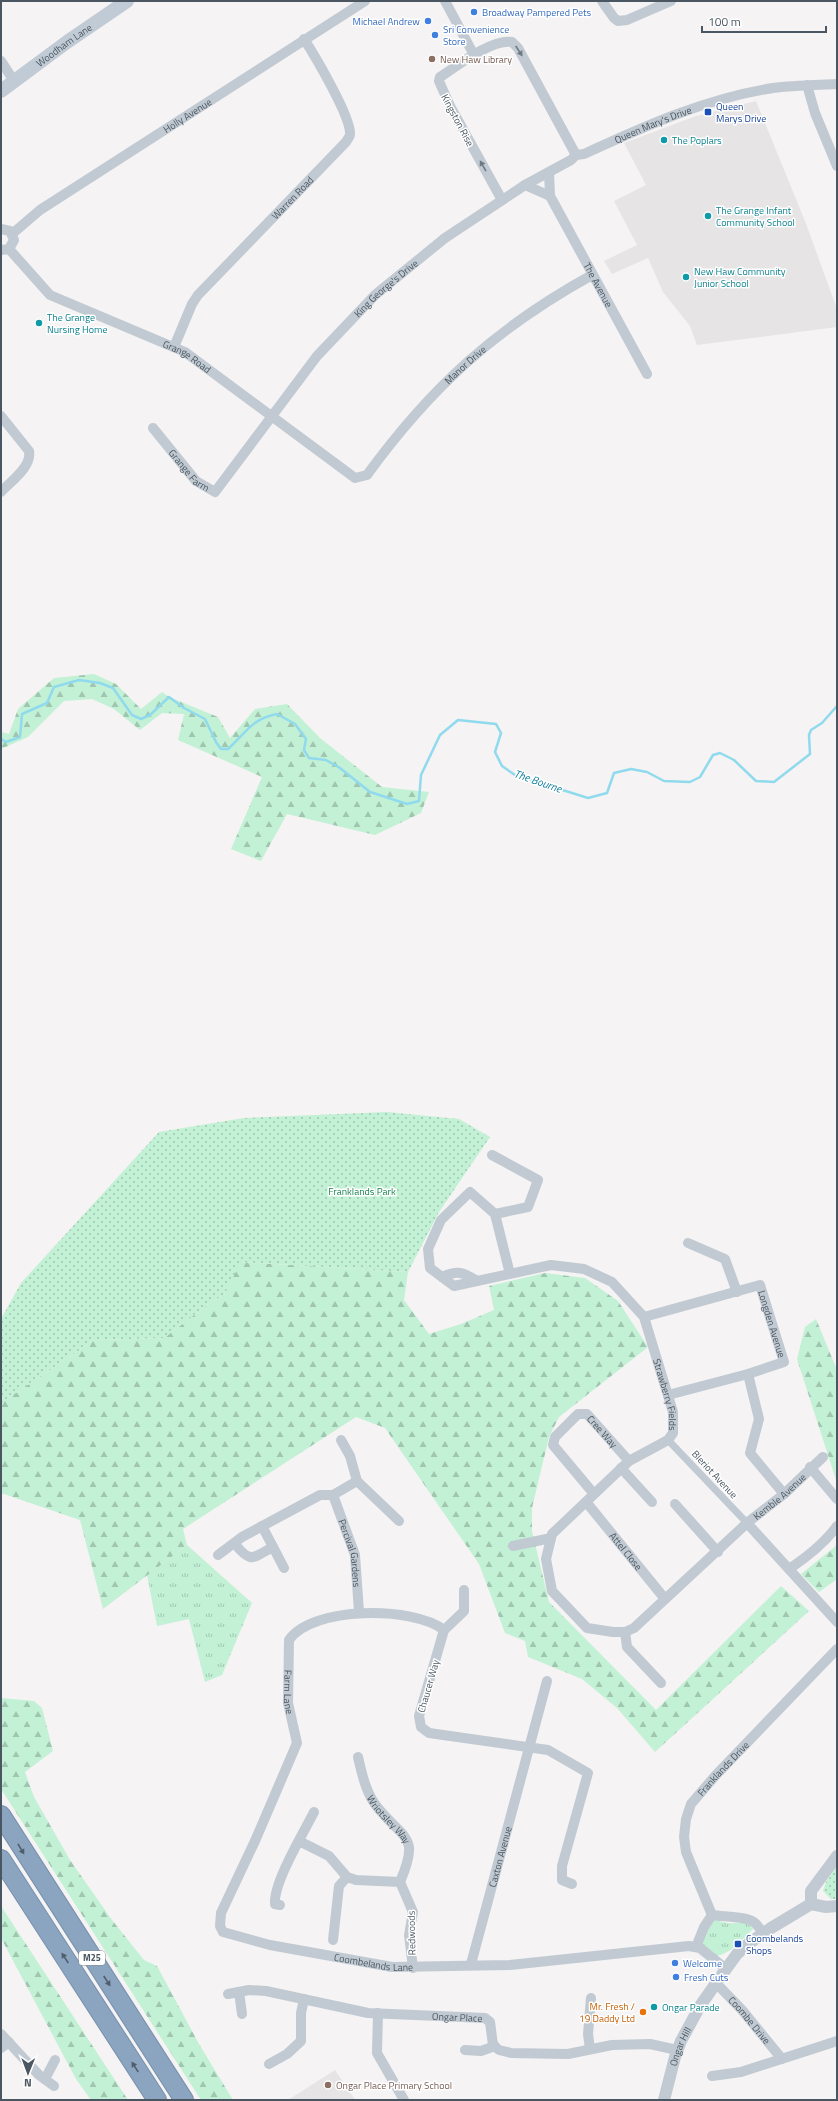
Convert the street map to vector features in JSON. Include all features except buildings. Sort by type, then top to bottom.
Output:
[{"type":"highway","name":"M25","points":[[1,1815],[184,2100]]},
{"type":"highway","name":"M25","points":[[1,1859],[157,2100]]},
{"type":"main road","name":"Woodham Lane","points":[[1,90],[127,1]]},
{"type":"street","name":"Holly Avenue","points":[[12,234],[40,210],[365,1]]},
{"type":"street","points":[[445,1],[474,55]]},
{"type":"street","points":[[602,1],[614,18],[618,21],[627,20],[671,1]]},
{"type":"street","name":"Warren Road","points":[[174,347],[192,304],[198,294],[346,142],[350,134],[349,125],[340,106],[304,40]]},
{"type":"street","name":"Kingston Rise","points":[[502,200],[450,106],[439,81],[440,77],[474,55],[506,41],[512,42],[518,48],[576,155]]},
{"type":"street","points":[[1,61],[14,81]]},
{"type":"street","name":"Queen Mary's Drive","points":[[525,185],[576,155],[584,154],[644,127],[711,103],[773,88],[837,84]]},
{"type":"street","points":[[808,85],[815,113],[837,166]]},
{"type":"street","name":"The Avenue","points":[[549,172],[550,196],[646,374]]},
{"type":"street","points":[[525,185],[550,196]]},
{"type":"street","name":"King George's Drive","points":[[271,417],[317,356],[375,295],[446,238],[525,185]]},
{"type":"street","points":[[1,229],[7,229],[12,234]]},
{"type":"street","name":"Grange Road","points":[[12,234],[13,244],[5,250],[50,295],[174,347],[194,359],[349,475],[360,478]]},
{"type":"street","name":"Manor Drive","points":[[360,478],[367,475],[410,420],[462,365],[536,309],[592,275]]},
{"type":"street","points":[[1,416],[29,451],[30,460],[1,492]]},
{"type":"street","name":"Grange Farm","points":[[153,428],[196,481],[215,492],[271,417]]},
{"type":"street","points":[[492,1155],[538,1180],[528,1208],[495,1214],[510,1274]]},
{"type":"street","name":"Strawberry Fields","points":[[495,1214],[470,1192],[441,1220],[428,1249],[430,1268],[454,1286],[551,1265],[584,1268],[612,1282],[644,1317],[673,1412],[673,1433],[668,1440],[625,1464],[552,1534],[546,1559],[552,1591],[587,1628],[625,1632]]},
{"type":"street","points":[[688,1243],[725,1259],[737,1292]]},
{"type":"street","name":"Longden Avenue","points":[[644,1317],[760,1285],[784,1362],[748,1374],[668,1395]]},
{"type":"street","points":[[748,1374],[759,1419],[750,1453],[784,1494]]},
{"type":"street","name":"Cree Way","points":[[594,1494],[554,1448],[552,1442],[555,1437],[578,1414],[587,1414],[652,1502]]},
{"type":"street","points":[[341,1440],[350,1456],[357,1480],[399,1521]]},
{"type":"street","name":"Bleriot Avenue","points":[[668,1440],[747,1523]]},
{"type":"street","name":"Kemble Avenue","points":[[747,1523],[784,1494],[810,1467],[823,1457]]},
{"type":"street","name":"Kemble Avenue","points":[[810,1467],[837,1499]]},
{"type":"street","points":[[218,1555],[235,1544],[242,1537],[262,1526],[320,1495],[333,1495],[357,1480]]},
{"type":"street","name":"Percival Gardens","points":[[333,1495],[355,1555],[359,1612]]},
{"type":"street","name":"Attel Close","points":[[587,1502],[665,1599]]},
{"type":"street","points":[[675,1504],[718,1552]]},
{"type":"street","points":[[661,1683],[627,1647],[625,1632],[634,1628],[718,1552],[747,1523],[837,1622]]},
{"type":"street","points":[[262,1526],[284,1568]]},
{"type":"street","points":[[789,1569],[807,1558],[829,1538],[837,1526]]},
{"type":"street","points":[[514,1546],[551,1538]]},
{"type":"street","points":[[235,1544],[246,1557],[251,1558],[273,1547]]},
{"type":"street","points":[[359,1612],[383,1612],[415,1618],[437,1625],[444,1630],[464,1611],[464,1590]]},
{"type":"street","name":"Farm Lane","points":[[297,1743],[288,1703],[289,1640],[293,1634],[316,1622],[359,1612]]},
{"type":"street","name":"Chaucer Way","points":[[444,1630],[419,1716],[421,1727],[429,1733],[529,1749],[548,1750],[588,1773],[562,1866],[562,1880],[572,1884]]},
{"type":"street","name":"Franklands Drive","points":[[712,1915],[686,1852],[684,1837],[686,1819],[691,1804],[715,1776],[837,1649]]},
{"type":"street","points":[[529,1749],[547,1681]]},
{"type":"street","name":"Coombelands Lane","points":[[297,1743],[255,1841],[221,1913],[220,1926],[223,1932],[270,1945],[385,1966],[413,1968],[471,1964],[510,1965],[573,1960],[674,1946],[696,1947],[704,1950],[726,1969]]},
{"type":"street","name":"Caxton Avenue","points":[[471,1964],[529,1749]]},
{"type":"street","name":"Wriotsley Way","points":[[358,1757],[365,1784],[377,1808],[406,1838],[410,1846],[409,1862],[400,1882]]},
{"type":"street","points":[[280,1905],[275,1904],[274,1898],[279,1883],[314,1812]]},
{"type":"street","points":[[299,1841],[329,1856],[347,1877],[362,1881],[400,1882]]},
{"type":"street","points":[[837,1856],[811,1891],[811,1904],[826,1907],[837,1906]]},
{"type":"street","points":[[333,1940],[339,1886],[347,1877]]},
{"type":"street","name":"Redwoods","points":[[400,1882],[412,1912],[409,1935],[413,1968]]},
{"type":"street","name":"Ongar Hill","points":[[664,2100],[677,2050],[694,2016],[737,1954],[767,1930],[811,1904]]},
{"type":"street","points":[[696,1947],[704,1927],[712,1915],[728,1918],[747,1918],[767,1930]]},
{"type":"street","name":"Coombe Drive","points":[[716,1983],[742,2010],[782,2059]]},
{"type":"street","name":"Ongar Place","points":[[228,1994],[249,1990],[266,1991],[378,2013],[485,2018],[490,2022],[491,2039],[495,2046]]},
{"type":"street","points":[[239,1992],[242,2014]]},
{"type":"street","points":[[590,2049],[588,2034],[591,1998]]},
{"type":"street","points":[[269,2064],[287,2054],[301,2041],[301,2013],[304,1999]]},
{"type":"street","points":[[378,2013],[377,2053],[404,2100]]},
{"type":"street","points":[[1,2034],[5,2045],[54,2086]]},
{"type":"street","points":[[712,2076],[741,2072],[837,2041]]},
{"type":"street","points":[[465,2050],[481,2051],[495,2046],[498,2050],[511,2053],[568,2054],[612,2045],[650,2044],[677,2050]]},
{"type":"street","points":[[45,2079],[56,2060]]},
{"type":"shaded area","points":[[756,101],[805,221],[837,309],[837,327],[697,345],[690,326],[663,292],[648,258],[612,274],[604,261],[637,245],[614,201],[646,185],[624,143],[696,116]]},
{"type":"shaded area","name":"Ongar Place Primary School","points":[[335,2070],[355,2100],[288,2100]]},
{"type":"green space","points":[[94,674],[116,684],[141,709],[162,692],[169,697],[218,717],[230,738],[255,709],[287,704],[320,738],[382,787],[429,792],[421,813],[375,835],[287,814],[261,861],[231,849],[262,777],[178,740],[184,714],[162,713],[140,730],[114,709],[92,699],[64,701],[28,737],[1,749],[1,732],[9,734],[18,709],[54,678]]},
{"type":"green space","name":"Franklands Park","points":[[387,1112],[459,1119],[490,1137],[439,1212],[408,1272],[241,1262],[224,1295],[211,1302],[164,1338],[94,1340],[1,1403],[1,1319],[21,1283],[159,1132],[244,1118]]},
{"type":"green space","points":[[240,1262],[408,1272],[404,1300],[429,1334],[461,1324],[494,1310],[489,1286],[545,1273],[585,1278],[618,1301],[648,1347],[559,1417],[549,1437],[532,1508],[532,1531],[549,1602],[656,1710],[781,1586],[809,1611],[655,1752],[617,1708],[582,1679],[528,1657],[525,1641],[505,1633],[479,1564],[385,1428],[356,1417],[183,1529],[187,1545],[103,1609],[80,1520],[1,1493],[1,1403],[94,1340],[164,1338],[211,1302],[224,1295]]},
{"type":"green space","points":[[816,1319],[837,1370],[837,1483],[797,1359],[805,1327]]},
{"type":"green space","points":[[187,1545],[252,1603],[222,1675],[205,1682],[189,1619],[157,1626],[147,1575]]},
{"type":"green space","points":[[837,1545],[837,1579],[819,1592],[801,1574]]},
{"type":"green space","points":[[1,1698],[34,1701],[42,1708],[53,1751],[25,1772],[34,1797],[70,1860],[112,1920],[144,1960],[157,1966],[199,2044],[233,2100],[201,2100],[1,1789]]},
{"type":"green space","points":[[837,1866],[837,1899],[831,1899],[823,1891],[826,1882]]},
{"type":"green space","points":[[1,1906],[128,2100],[91,2100],[76,2079],[1,1938]]},
{"type":"green space","points":[[713,1920],[727,1923],[745,1923],[753,1929],[727,1952],[716,1956],[702,1943],[702,1939]]},
{"type":"waterway","name":"The Bourne","points":[[1,739],[6,742],[20,737],[22,714],[47,703],[54,687],[79,680],[100,683],[113,688],[132,715],[141,719],[150,715],[169,697],[184,708],[205,719],[221,749],[228,749],[250,727],[261,719],[277,714],[295,724],[306,739],[304,750],[309,758],[326,760],[340,768],[370,792],[407,804],[419,801],[421,775],[440,735],[458,720],[496,724],[501,733],[495,752],[502,766],[515,775],[588,798],[607,793],[614,773],[631,769],[647,772],[664,781],[690,782],[700,777],[713,755],[720,753],[734,760],[756,781],[774,782],[810,754],[809,735],[811,730],[822,723],[837,706]]},
{"type":"place","name":"Broadway Pampered Pets","points":[[474,12]]},
{"type":"place","name":"Michael Andrew","points":[[428,21]]},
{"type":"place","name":"Sri Convenience Store","points":[[435,35]]},
{"type":"place","name":"New Haw Library","points":[[432,59]]},
{"type":"place","name":"Queen Marys Drive","points":[[708,112]]},
{"type":"place","name":"The Poplars","points":[[664,140]]},
{"type":"place","name":"The Grange Infant Community School","points":[[708,216]]},
{"type":"place","name":"New Haw Community Junior School","points":[[686,277]]},
{"type":"place","name":"The Grange Nursing Home","points":[[39,323]]},
{"type":"place","name":"Coombelands Shops","points":[[738,1944]]},
{"type":"place","name":"Welcome","points":[[675,1963]]},
{"type":"place","name":"Fresh Cuts","points":[[676,1977]]},
{"type":"place","name":"Ongar Parade","points":[[654,2007]]},
{"type":"place","name":"Mr. Fresh / 19 Daddy Ltd","points":[[643,2012]]},
{"type":"place","name":"Ongar Place Primary School","points":[[328,2085]]}]
